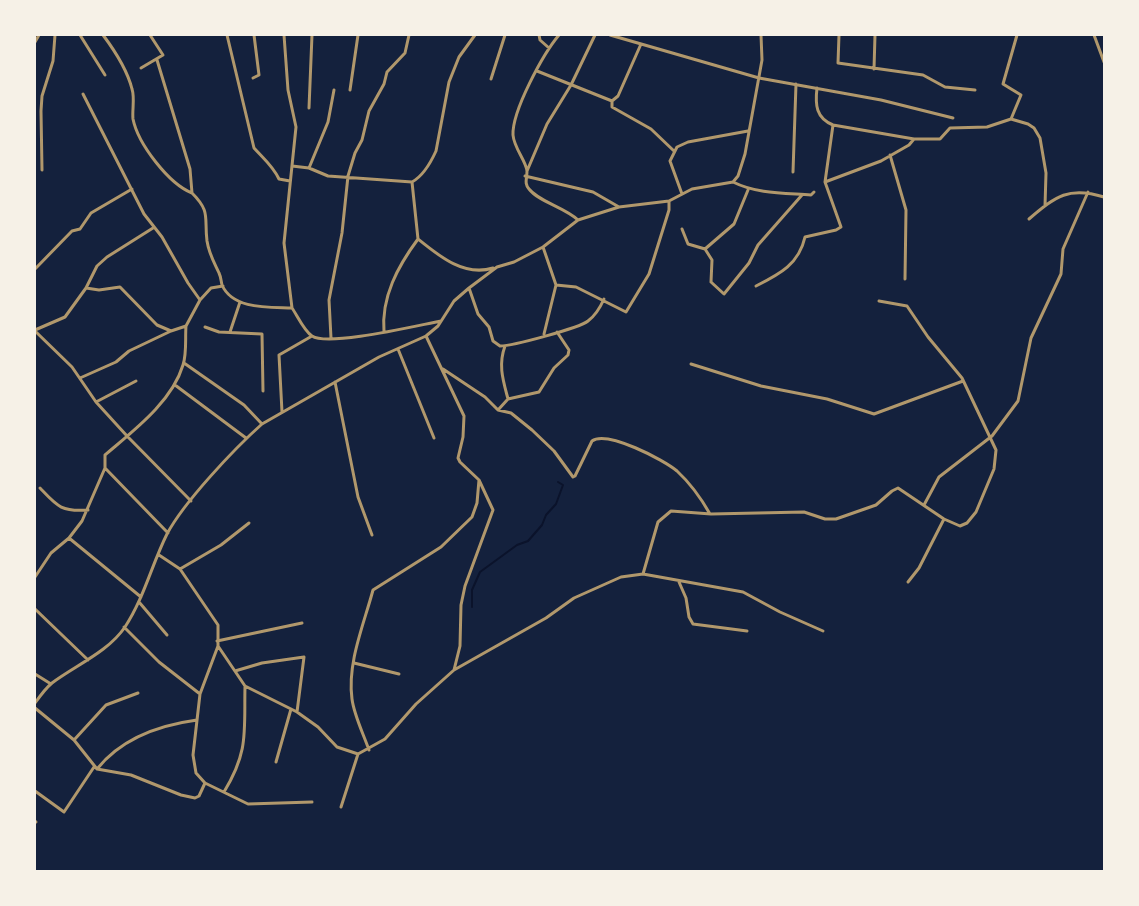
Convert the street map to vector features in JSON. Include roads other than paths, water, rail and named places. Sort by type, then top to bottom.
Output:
[{"type":"street","points":[[35,42],[39,35]]},
{"type":"street","points":[[42,170],[41,103],[53,61],[55,35]]},
{"type":"street","points":[[80,35],[105,75]]},
{"type":"street","points":[[103,35],[121,62],[133,91],[133,120],[146,148],[170,179],[192,193],[203,204],[207,215],[209,252],[220,275],[222,286],[240,302],[268,308],[292,308]]},
{"type":"street","points":[[142,68],[163,56],[150,35]]},
{"type":"street","points":[[227,35],[254,148],[265,162],[274,168],[279,179],[290,181]]},
{"type":"street","points":[[253,78],[259,75],[254,35]]},
{"type":"street","points":[[284,35],[288,90],[296,127],[284,242],[292,308],[312,336]]},
{"type":"street","points":[[309,108],[312,35]]},
{"type":"street","points":[[350,90],[358,35]]},
{"type":"street","points":[[332,338],[329,300],[342,233],[348,176],[355,153],[362,140],[369,111],[384,84],[387,72],[405,54],[409,35]]},
{"type":"street","points":[[292,166],[309,168],[328,176],[412,182],[419,178],[436,151],[449,82],[459,57],[475,35]]},
{"type":"street","points":[[491,79],[504,35]]},
{"type":"street","points":[[538,35],[540,40],[549,48]]},
{"type":"street","points":[[526,171],[513,135],[522,100],[549,48],[559,35]]},
{"type":"street","points":[[578,220],[560,206],[533,194],[528,188],[525,176],[547,124],[571,85],[595,35]]},
{"type":"street","points":[[610,35],[759,78],[881,100],[954,118]]},
{"type":"street","points":[[733,182],[742,166],[759,78],[762,60],[761,35]]},
{"type":"street","points":[[840,35],[838,63],[923,75],[945,87],[975,90]]},
{"type":"street","points":[[874,69],[875,35]]},
{"type":"street","points":[[1011,119],[1021,95],[1003,84],[1017,35]]},
{"type":"street","points":[[1094,35],[1104,62]]},
{"type":"street","points":[[612,101],[618,96],[640,44]]},
{"type":"street","points":[[157,60],[190,169],[192,193]]},
{"type":"street","points":[[538,71],[612,101]]},
{"type":"street","points":[[793,172],[796,84]]},
{"type":"street","points":[[817,88],[817,110],[823,121],[833,125],[914,139],[940,139],[950,128],[987,127],[1011,119],[1028,124],[1040,138],[1046,173],[1045,206]]},
{"type":"street","points":[[309,168],[328,122],[334,90]]},
{"type":"street","points":[[84,94],[153,228],[162,237],[200,300]]},
{"type":"street","points":[[612,101],[612,107],[651,129],[674,151]]},
{"type":"street","points":[[756,286],[776,276],[795,261],[802,252],[805,237],[836,230],[841,227],[825,182],[833,125]]},
{"type":"street","points":[[682,194],[670,161],[677,147],[688,142],[748,131]]},
{"type":"street","points":[[825,182],[861,170],[909,145],[914,139]]},
{"type":"street","points":[[890,154],[906,210],[905,279]]},
{"type":"street","points":[[525,176],[593,192],[618,207]]},
{"type":"street","points":[[384,332],[384,310],[391,283],[405,256],[418,239],[412,182]]},
{"type":"street","points":[[418,239],[460,267],[475,271],[514,262],[543,246],[578,220],[618,207],[669,201],[692,189],[733,182],[748,190],[802,195],[810,195],[814,192]]},
{"type":"street","points":[[35,269],[72,231],[80,229],[91,213],[132,189]]},
{"type":"street","points":[[705,249],[734,224],[748,190]]},
{"type":"street","points":[[1029,219],[1045,206],[1070,192],[1088,192],[1104,197]]},
{"type":"street","points":[[924,505],[939,477],[992,436],[1018,401],[1031,338],[1061,274],[1063,249],[1088,192]]},
{"type":"street","points":[[682,229],[688,244],[705,249],[712,260],[711,282],[724,294],[749,262],[758,245],[802,195]]},
{"type":"street","points":[[556,285],[576,286],[626,312],[649,274],[669,210],[669,201]]},
{"type":"street","points":[[153,228],[107,256],[98,266],[86,288],[65,317],[35,330],[54,348],[80,378],[96,402],[127,436],[191,501]]},
{"type":"street","points":[[543,246],[556,285],[544,335]]},
{"type":"street","points":[[35,703],[50,684],[88,660],[110,643],[124,627],[139,602],[168,533],[191,501],[246,438],[262,424],[282,412],[335,382],[426,336],[442,321],[454,301],[497,267]]},
{"type":"street","points":[[35,577],[51,553],[69,538],[89,510],[105,468],[104,455],[150,414],[175,385],[184,362],[186,326],[200,300],[211,288],[222,286]]},
{"type":"street","points":[[86,288],[99,290],[120,287],[157,325],[171,331]]},
{"type":"street","points":[[469,288],[478,314],[488,327],[493,341],[500,346],[573,329],[587,322],[599,311],[604,299]]},
{"type":"street","points":[[642,574],[658,522],[671,511],[710,514],[804,512],[836,519],[876,505],[898,488],[944,520],[960,526],[967,523],[976,512],[996,460],[996,450],[992,436],[963,380],[928,337],[907,306],[879,301]]},
{"type":"street","points":[[230,332],[240,302]]},
{"type":"street","points":[[282,412],[279,355],[312,336],[332,338],[384,332],[442,321]]},
{"type":"street","points":[[80,378],[116,362],[129,351],[186,326]]},
{"type":"street","points":[[205,327],[230,332],[262,334],[262,391]]},
{"type":"street","points":[[498,410],[508,399],[539,392],[556,364],[568,355],[569,350],[557,332]]},
{"type":"street","points":[[426,336],[443,368],[464,416],[463,437],[458,458],[479,480],[493,510],[465,586],[461,605],[460,646],[454,670]]},
{"type":"street","points":[[505,346],[501,357],[502,377],[508,399]]},
{"type":"street","points":[[398,349],[434,438]]},
{"type":"street","points":[[184,362],[244,405],[262,424]]},
{"type":"street","points":[[691,364],[761,386],[827,398],[874,414],[963,380]]},
{"type":"street","points":[[443,368],[484,397],[498,410],[511,413],[532,430],[554,451],[573,477],[576,476],[592,441],[598,438],[615,440],[664,462],[676,470],[697,492],[710,514]]},
{"type":"street","points":[[96,402],[136,382]]},
{"type":"street","points":[[335,382],[358,497],[372,535]]},
{"type":"street","points":[[175,385],[246,438]]},
{"type":"street","points":[[105,468],[168,533]]},
{"type":"street","points":[[369,750],[352,701],[351,687],[354,663],[373,590],[441,547],[472,517],[477,504],[479,480]]},
{"type":"street","points":[[40,488],[58,507],[75,511],[89,510]]},
{"type":"street","points":[[908,582],[918,568],[944,520]]},
{"type":"street","points":[[180,569],[221,546],[249,523]]},
{"type":"street","points":[[69,538],[141,597]]},
{"type":"street","points":[[159,556],[180,569],[218,625],[218,646],[200,694],[193,764],[196,773],[205,783],[248,804],[312,802]]},
{"type":"street","points":[[218,646],[245,686],[291,708],[318,727],[337,746],[358,754],[369,750],[385,739],[416,704],[454,670],[546,618],[574,598],[621,577],[642,574],[743,592],[780,612],[822,630]]},
{"type":"street","points":[[679,582],[686,598],[693,624],[747,631]]},
{"type":"street","points":[[139,602],[167,634]]},
{"type":"street","points":[[35,609],[88,660]]},
{"type":"street","points":[[218,641],[302,623]]},
{"type":"street","points":[[124,627],[159,662],[200,694]]},
{"type":"street","points":[[235,671],[304,657],[297,712]]},
{"type":"street","points":[[354,663],[400,674]]},
{"type":"street","points":[[35,674],[50,684]]},
{"type":"street","points":[[224,792],[242,756],[245,736],[245,686]]},
{"type":"street","points":[[74,740],[106,705],[138,693]]},
{"type":"street","points":[[35,708],[74,740],[96,768],[131,775],[181,795],[195,798],[199,796],[205,783]]},
{"type":"street","points":[[276,762],[291,708]]},
{"type":"street","points":[[35,791],[64,812],[96,768],[114,751],[157,728],[197,720]]},
{"type":"street","points":[[341,807],[358,754]]},
{"type":"waterway","points":[[472,607],[472,590],[480,572],[517,545],[528,541],[542,525],[546,515],[556,504],[563,485],[558,482]]}]
